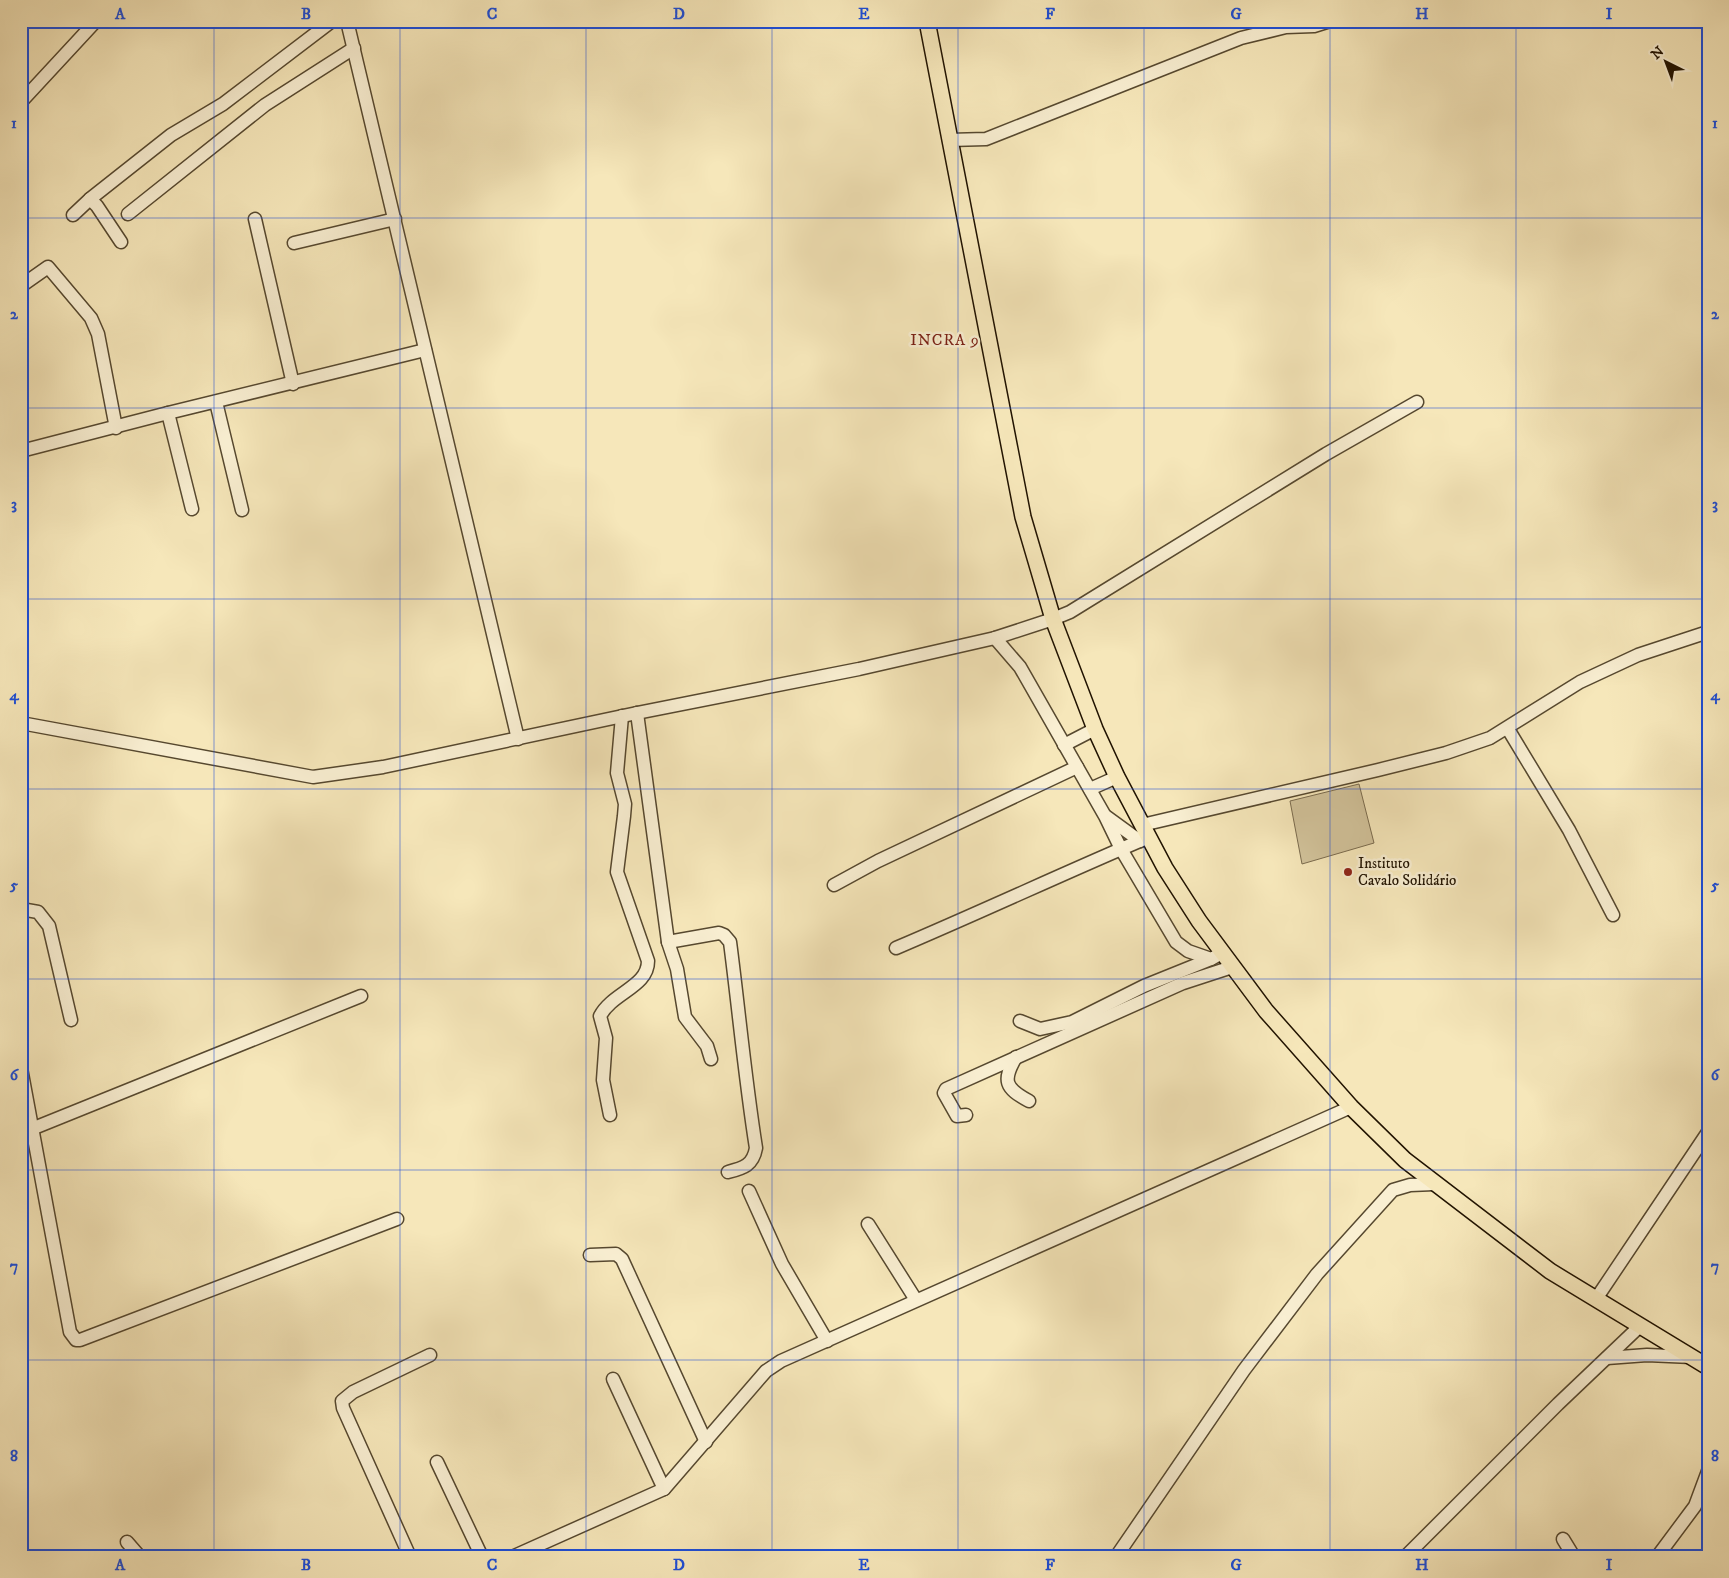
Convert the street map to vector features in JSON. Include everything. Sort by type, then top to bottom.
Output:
[{"type":"main road","points":[[927,21],[1024,517],[1053,619],[1096,729],[1144,835],[1216,956],[1232,967],[1266,1011],[1351,1106],[1405,1160],[1434,1184],[1550,1270],[1708,1367]]},
{"type":"street","points":[[21,102],[96,21]]},
{"type":"street","points":[[72,215],[172,135],[223,104],[332,21]]},
{"type":"street","points":[[347,21],[518,739]]},
{"type":"street","points":[[949,140],[986,139],[1241,38],[1286,27],[1314,26],[1330,21]]},
{"type":"street","points":[[128,214],[266,105],[354,48]]},
{"type":"street","points":[[90,199],[97,206],[121,242]]},
{"type":"street","points":[[255,219],[293,384]]},
{"type":"street","points":[[294,242],[395,219]]},
{"type":"street","points":[[23,281],[44,268],[51,268],[91,318],[98,334],[116,428]]},
{"type":"street","points":[[21,451],[425,350]]},
{"type":"street","points":[[216,402],[242,510]]},
{"type":"street","points":[[21,723],[314,777],[383,768],[622,716],[859,669],[995,638],[1070,612],[1326,454],[1417,402]]},
{"type":"street","points":[[168,413],[192,509]]},
{"type":"street","points":[[896,948],[1121,849],[1144,835],[1446,753],[1490,738],[1508,729],[1580,682],[1638,655],[1708,632]]},
{"type":"street","points":[[995,638],[1020,667],[1105,816],[1121,849],[1176,942],[1188,951],[1216,956]]},
{"type":"street","points":[[637,713],[668,942],[677,969],[685,1017],[707,1046],[711,1059]]},
{"type":"street","points":[[610,1115],[603,1080],[606,1038],[600,1016],[606,1004],[639,981],[648,970],[648,961],[616,872],[625,804],[617,773],[622,716]]},
{"type":"street","points":[[1064,745],[1096,729]]},
{"type":"street","points":[[1508,729],[1569,830],[1614,915]]},
{"type":"street","points":[[834,885],[878,861],[1077,767]]},
{"type":"street","points":[[1090,790],[1117,777]]},
{"type":"street","points":[[1105,816],[1144,835]]},
{"type":"street","points":[[21,909],[38,912],[49,926],[71,1020]]},
{"type":"street","points":[[668,942],[719,933],[730,942],[742,1038],[745,1084],[756,1148],[754,1158],[746,1168],[728,1172]]},
{"type":"street","points":[[1020,1021],[1040,1029],[1072,1022],[1144,986],[1216,956]]},
{"type":"street","points":[[966,1115],[956,1116],[944,1093],[946,1088],[1183,982],[1232,967]]},
{"type":"street","points":[[34,1128],[361,996]]},
{"type":"street","points":[[1016,1057],[1007,1072],[1008,1085],[1016,1094],[1029,1101]]},
{"type":"street","points":[[21,1068],[34,1128],[70,1332],[76,1340],[397,1219]]},
{"type":"street","points":[[512,1557],[664,1489],[771,1366],[1351,1106]]},
{"type":"street","points":[[1596,1299],[1708,1132]]},
{"type":"street","points":[[1116,1557],[1244,1370],[1317,1274],[1393,1190],[1410,1185],[1434,1184]]},
{"type":"street","points":[[749,1191],[782,1264],[827,1340]]},
{"type":"street","points":[[868,1224],[916,1300]]},
{"type":"street","points":[[590,1255],[616,1254],[622,1259],[706,1442]]},
{"type":"street","points":[[1405,1557],[1640,1326]]},
{"type":"street","points":[[410,1557],[343,1408],[342,1401],[353,1392],[430,1355]]},
{"type":"street","points":[[1607,1358],[1647,1355],[1692,1357]]},
{"type":"street","points":[[613,1379],[664,1489]]},
{"type":"street","points":[[437,1462],[482,1557]]},
{"type":"street","points":[[1657,1557],[1695,1506],[1708,1471]]},
{"type":"street","points":[[1563,1539],[1574,1557]]},
{"type":"street","points":[[127,1542],[140,1557]]},
{"type":"shaded area","points":[[1359,784],[1374,843],[1302,864],[1290,801]]},
{"type":"place","name":"Instituto Cavalo Solidário","points":[[1348,872]]},
{"type":"district","name":"INCRA 9","points":[[945,339]]}]
